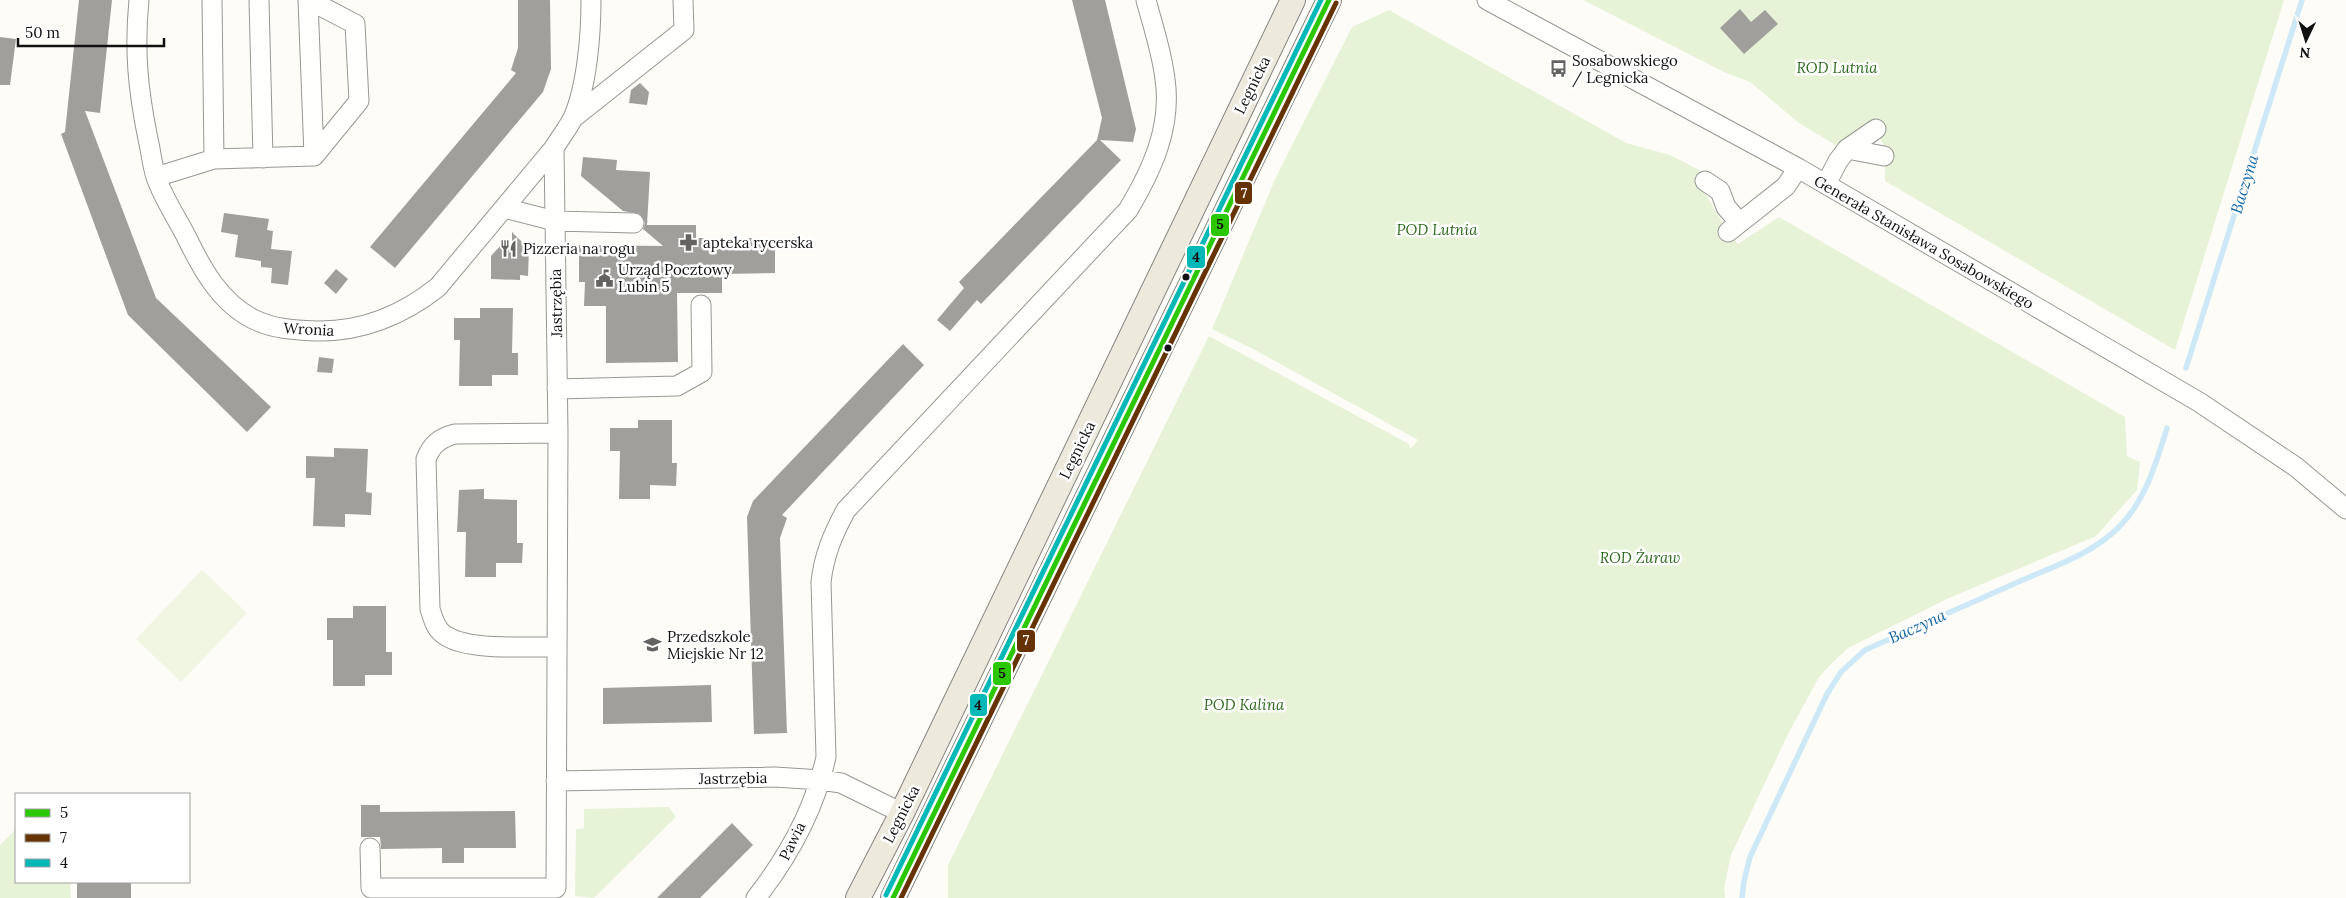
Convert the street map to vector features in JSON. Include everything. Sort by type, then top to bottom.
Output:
[{"type":"main road","name":"Legnicka","points":[[858,898],[902,813],[1293,0]]},
{"type":"main road","name":"Legnicka","points":[[893,898],[1329,0]]},
{"type":"street","name":"Wronia","points":[[139,0],[136,36],[139,93],[156,177],[200,264],[222,294],[252,318],[269,325],[289,330],[349,330],[398,313],[438,287],[554,148]]},
{"type":"street","points":[[212,0],[214,159]]},
{"type":"street","points":[[259,0],[263,158]]},
{"type":"street","points":[[156,177],[214,159],[314,156],[359,101],[355,24],[308,0],[314,156]]},
{"type":"street","points":[[554,148],[573,118],[582,87],[591,0]]},
{"type":"street","points":[[573,118],[684,30],[683,0]]},
{"type":"street","points":[[821,780],[826,757],[821,582],[824,559],[832,536],[846,510],[1128,210],[1147,179],[1160,143],[1167,114],[1165,79],[1146,0]]},
{"type":"street","name":"Generała Stanisława Sosabowskiego","points":[[1487,0],[1798,168],[2199,402],[2296,467],[2346,509]]},
{"type":"street","points":[[1826,184],[1838,161],[1847,149],[1876,128]]},
{"type":"street","name":"Jastrzębia","points":[[370,848],[371,888],[556,888],[558,389],[554,148]]},
{"type":"street","points":[[1847,149],[1884,156]]},
{"type":"street","points":[[1705,182],[1720,191],[1734,227],[1786,186],[1798,168]]},
{"type":"street","points":[[504,208],[555,221],[634,222]]},
{"type":"street","points":[[558,389],[677,386],[702,372],[701,305]]},
{"type":"street","points":[[556,646],[469,645],[454,641],[441,633],[435,624],[430,609],[426,459],[430,448],[442,438],[455,434],[558,433]]},
{"type":"street","name":"Jastrzębia","points":[[556,781],[775,777],[821,780],[841,783],[902,813]]},
{"type":"street","name":"Pawia","points":[[756,898],[788,855],[821,780]]},
{"type":"green space","name":"ROD Lutnia","points":[[1583,0],[2284,0],[2175,350],[1885,181],[1885,149],[1876,129],[1839,147],[1799,123],[1750,82],[1724,72]]},
{"type":"green space","points":[[1389,10],[1626,143],[1670,155],[1709,175],[1702,188],[1728,232],[1738,244],[1779,217],[2125,417],[2127,456],[2140,462],[2137,490],[2096,536],[1949,598],[1848,648],[1832,663],[1819,677],[1788,734],[1731,855],[1724,888],[1725,898],[948,898],[948,865],[1209,336],[1409,444],[1410,449],[1418,440],[1255,350],[1212,329],[1276,177],[1352,27]]},
{"type":"green space","points":[[202,570],[247,613],[181,682],[136,639]]},
{"type":"green space","points":[[669,807],[676,817],[594,898],[575,896],[576,829],[584,828],[584,809]]},
{"type":"green space","points":[[15,830],[15,883],[70,883],[71,898],[0,898],[0,845]]},
{"type":"building","points":[[79,0],[112,0],[100,113],[85,111],[156,298],[271,407],[247,432],[128,315],[61,134],[65,132]]},
{"type":"building","points":[[518,0],[550,0],[551,69],[543,92],[395,268],[370,247],[516,73],[511,70],[518,48]]},
{"type":"building","points":[[1072,0],[1105,0],[1136,129],[1133,142],[1100,140],[1121,160],[981,304],[977,300],[950,331],[937,320],[964,288],[959,282],[1097,140],[1102,118]]},
{"type":"building","points":[[1740,9],[1751,22],[1765,10],[1778,24],[1744,54],[1720,28]]},
{"type":"building","points":[[0,37],[16,39],[10,85],[0,85]]},
{"type":"building","points":[[640,83],[649,92],[647,105],[629,103],[631,90]]},
{"type":"building","points":[[583,157],[617,160],[616,170],[650,172],[647,225],[696,225],[696,238],[775,238],[775,273],[722,274],[722,293],[677,293],[678,362],[606,363],[606,306],[584,306],[585,282],[579,282],[579,245],[663,246],[643,229],[645,223],[640,214],[623,211],[581,176]]},
{"type":"building","points":[[224,213],[269,219],[267,230],[273,231],[271,249],[292,251],[288,285],[271,283],[272,268],[261,267],[261,261],[235,257],[238,235],[221,232]]},
{"type":"building","points":[[512,232],[529,249],[528,276],[520,275],[520,280],[491,279],[491,256],[501,245],[512,246]]},
{"type":"building","points":[[336,269],[348,279],[336,294],[324,283]]},
{"type":"building","points":[[480,308],[513,308],[512,353],[518,353],[518,375],[492,375],[492,386],[459,386],[460,340],[454,340],[454,318],[480,318]]},
{"type":"building","points":[[903,344],[924,365],[782,515],[787,518],[780,538],[787,733],[754,734],[747,517],[753,501]]},
{"type":"building","points":[[319,357],[334,359],[332,373],[317,372]]},
{"type":"building","points":[[638,420],[672,420],[672,463],[677,463],[676,486],[650,485],[650,499],[619,499],[620,451],[610,451],[610,428],[638,428]]},
{"type":"building","points":[[334,448],[368,449],[366,492],[372,493],[371,515],[345,514],[345,527],[313,526],[315,478],[306,478],[306,456],[334,457]]},
{"type":"building","points":[[484,489],[484,499],[517,500],[517,543],[523,543],[522,563],[496,563],[496,577],[465,577],[466,532],[457,532],[459,490]]},
{"type":"building","points":[[353,606],[386,606],[386,652],[392,652],[392,675],[365,675],[365,686],[333,686],[333,640],[327,640],[327,618],[353,618]]},
{"type":"building","points":[[711,685],[712,722],[603,724],[603,688]]},
{"type":"building","points":[[361,805],[380,805],[380,812],[515,811],[516,848],[464,848],[464,863],[442,863],[442,848],[381,849],[380,837],[361,837]]},
{"type":"building","points":[[732,823],[753,845],[700,898],[657,898]]},
{"type":"building","points":[[77,883],[131,883],[131,898],[77,898]]},
{"type":"waterway","name":"Baczyna","points":[[2186,368],[2302,0]]},
{"type":"waterway","name":"Baczyna","points":[[1742,898],[1750,857],[1827,694],[1841,672],[1865,650],[2072,559],[2109,536],[2120,526],[2137,504],[2149,480],[2167,428]]},
{"type":"transit line","name":"4","points":[[886,895],[1321,0]]},
{"type":"transit line","name":"5","points":[[893,898],[1329,0]]},
{"type":"transit line","name":"7","points":[[901,898],[1336,3]]},
{"type":"place","name":"Sosabowskiego / Legnicka","points":[[1558,69]]},
{"type":"place","name":"apteka rycerska","points":[[689,242]]},
{"type":"place","name":"Pizzeria na rogu","points":[[509,248]]},
{"type":"place","name":"Urząd Pocztowy Lubin 5","points":[[604,278]]},
{"type":"place","name":"Przedszkole Miejskie Nr 12","points":[[653,645]]},
{"type":"park label","name":"POD Lutnia","points":[[1437,229]]},
{"type":"park label","name":"ROD Żuraw","points":[[1640,557]]},
{"type":"park label","name":"POD Kalina","points":[[1244,704]]}]
